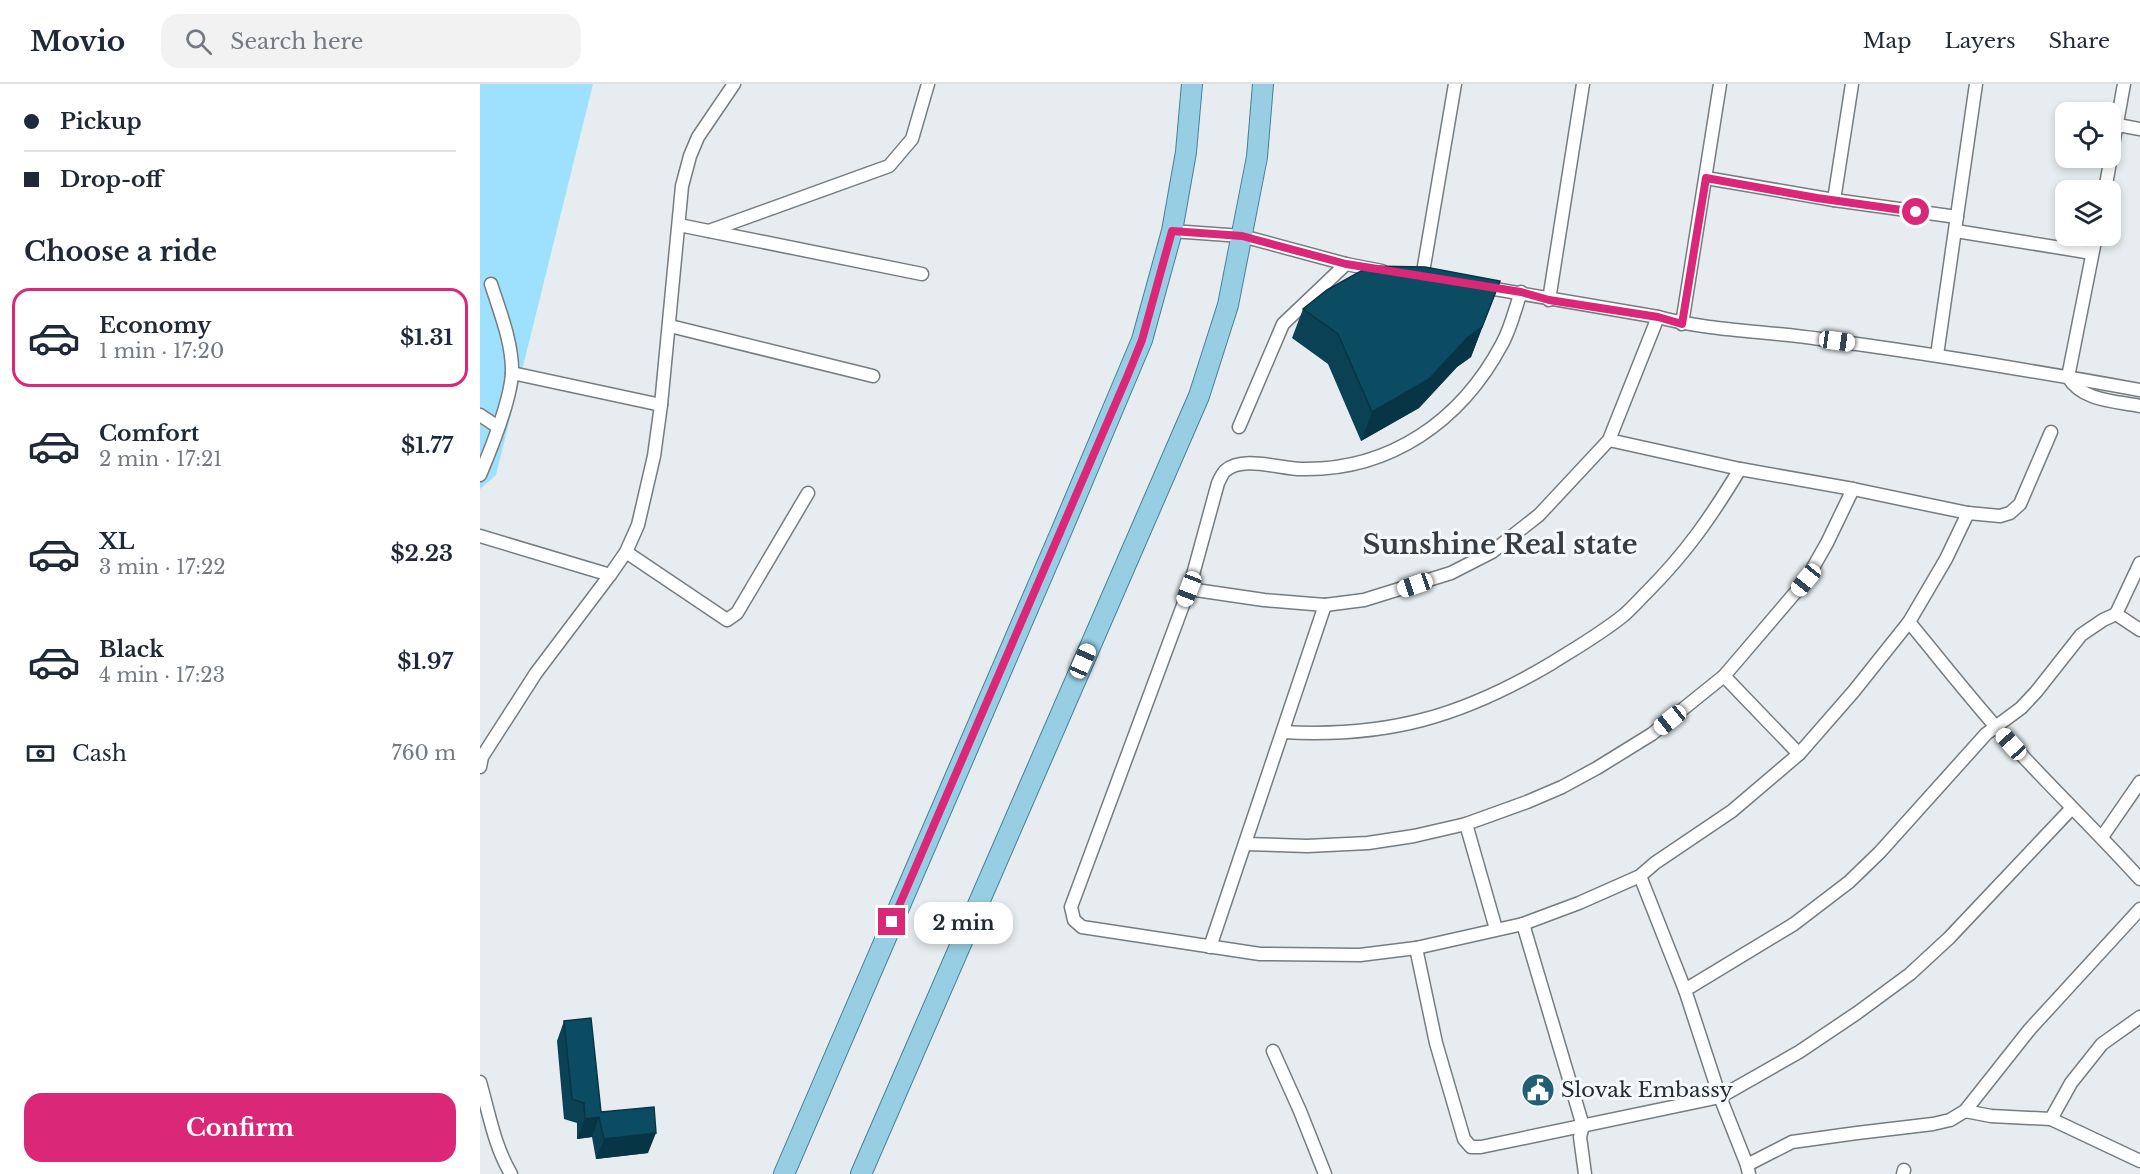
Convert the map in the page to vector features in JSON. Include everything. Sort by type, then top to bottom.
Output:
[{"type":"main road","points":[[784,1174],[1120,396],[1142,340],[1172,231],[1186,152],[1192,84]]},
{"type":"main road","points":[[861,1174],[1199,396],[1228,305],[1257,157],[1263,84]]},
{"type":"street","points":[[481,760],[536,673],[626,552],[638,525],[654,456],[661,405],[682,186],[698,137],[734,84]]},
{"type":"street","points":[[709,231],[889,166],[912,139],[928,84]]},
{"type":"street","points":[[1422,278],[1455,84]]},
{"type":"street","points":[[1549,300],[1583,84]]},
{"type":"street","points":[[1682,324],[1720,84]]},
{"type":"street","points":[[1834,200],[1852,84]]},
{"type":"street","points":[[1937,355],[1976,84]]},
{"type":"street","points":[[2121,104],[2124,84]]},
{"type":"street","points":[[2121,126],[2140,129]]},
{"type":"street","points":[[1706,178],[1958,218]]},
{"type":"street","points":[[678,225],[922,274]]},
{"type":"street","points":[[1172,231],[1242,236],[1346,264],[1389,272]]},
{"type":"street","points":[[1956,231],[2092,254]]},
{"type":"street","points":[[2094,246],[2068,377],[2073,386],[2084,393],[2097,398],[2140,406]]},
{"type":"street","points":[[1239,427],[1283,324],[1346,264]]},
{"type":"street","points":[[480,475],[498,427],[512,373],[509,345],[491,284]]},
{"type":"street","points":[[1466,284],[1658,317],[1682,324],[1817,338],[1937,355],[2140,390]]},
{"type":"street","points":[[1521,292],[1503,343],[1480,377],[1450,413],[1413,442],[1376,459],[1342,466],[1300,469],[1261,463],[1226,470],[1218,483],[1189,589],[1071,907],[1074,920],[1082,927],[1260,954],[1360,955],[1416,948],[1523,924],[1579,903],[1640,876],[1655,863],[1732,811],[1799,754],[1854,692],[1908,622],[1946,559],[1968,513]]},
{"type":"street","points":[[1189,589],[1264,600],[1325,605],[1364,600],[1397,591],[1450,573],[1492,552],[1539,515],[1609,440],[1658,317]]},
{"type":"street","points":[[670,326],[873,376]]},
{"type":"street","points":[[512,373],[661,405]]},
{"type":"street","points":[[480,415],[498,427]]},
{"type":"street","points":[[1609,440],[1740,469],[1968,513],[2000,516],[2010,513],[2020,504],[2051,432]]},
{"type":"street","points":[[1283,732],[1347,733],[1425,721],[1461,709],[1517,684],[1571,652],[1625,614],[1691,544],[1712,516],[1740,469]]},
{"type":"street","points":[[1245,844],[1307,846],[1368,843],[1414,836],[1466,824],[1562,787],[1597,768],[1652,734],[1724,676],[1806,580],[1853,489]]},
{"type":"street","points":[[626,552],[727,620],[737,613],[808,493]]},
{"type":"street","points":[[480,536],[610,575]]},
{"type":"street","points":[[1684,990],[1794,924],[1849,882],[1880,852],[1986,734],[2021,708],[2081,635],[2116,614],[2140,563]]},
{"type":"street","points":[[1210,947],[1325,605]]},
{"type":"street","points":[[2116,614],[2140,630]]},
{"type":"street","points":[[1908,622],[1996,727],[2071,809],[2102,837],[2140,879]]},
{"type":"street","points":[[1724,676],[1799,754]]},
{"type":"street","points":[[2102,837],[2140,782]]},
{"type":"street","points":[[1416,948],[1436,1043],[1464,1139],[1471,1147],[1481,1147],[1720,1097],[1799,1052],[1910,974],[1949,938],[2071,809]]},
{"type":"street","points":[[1466,824],[1496,929]]},
{"type":"street","points":[[1640,876],[1684,990],[1720,1097],[1748,1170],[1792,1142],[1933,1124],[1950,1120],[1965,1111],[2030,1029],[2140,909]]},
{"type":"street","points":[[1523,924],[1583,1126],[1580,1137],[1585,1174]]},
{"type":"street","points":[[2051,1119],[2071,1083],[2102,1044],[2140,1017]]},
{"type":"street","points":[[1273,1051],[1300,1111],[1324,1174]]},
{"type":"street","points":[[480,1082],[490,1124],[502,1158],[511,1174]]},
{"type":"street","points":[[1965,1111],[1990,1116],[2051,1119],[2139,1160]]},
{"type":"shaded area","points":[[480,84],[593,84],[496,475],[480,489]]},
{"type":"building","points":[[1370,266],[1425,267],[1500,281],[1482,327],[1468,337],[1429,379],[1372,412],[1338,334],[1303,309],[1327,290]]},
{"type":"building","points":[[591,1018],[601,1112],[654,1107],[656,1133],[604,1139],[599,1117],[585,1119],[584,1103],[572,1099],[564,1021]]},
{"type":"place","name":"Slovak Embassy","points":[[1538,1090]]},
{"type":"district","name":"Sunshine Real state","points":[[1500,544]]},
{"type":"route","points":[[892,922],[1142,340],[1172,231],[1242,236],[1346,264],[1422,278],[1521,292],[1549,300],[1658,317],[1682,324],[1706,178],[1817,198],[1916,212]]}]
